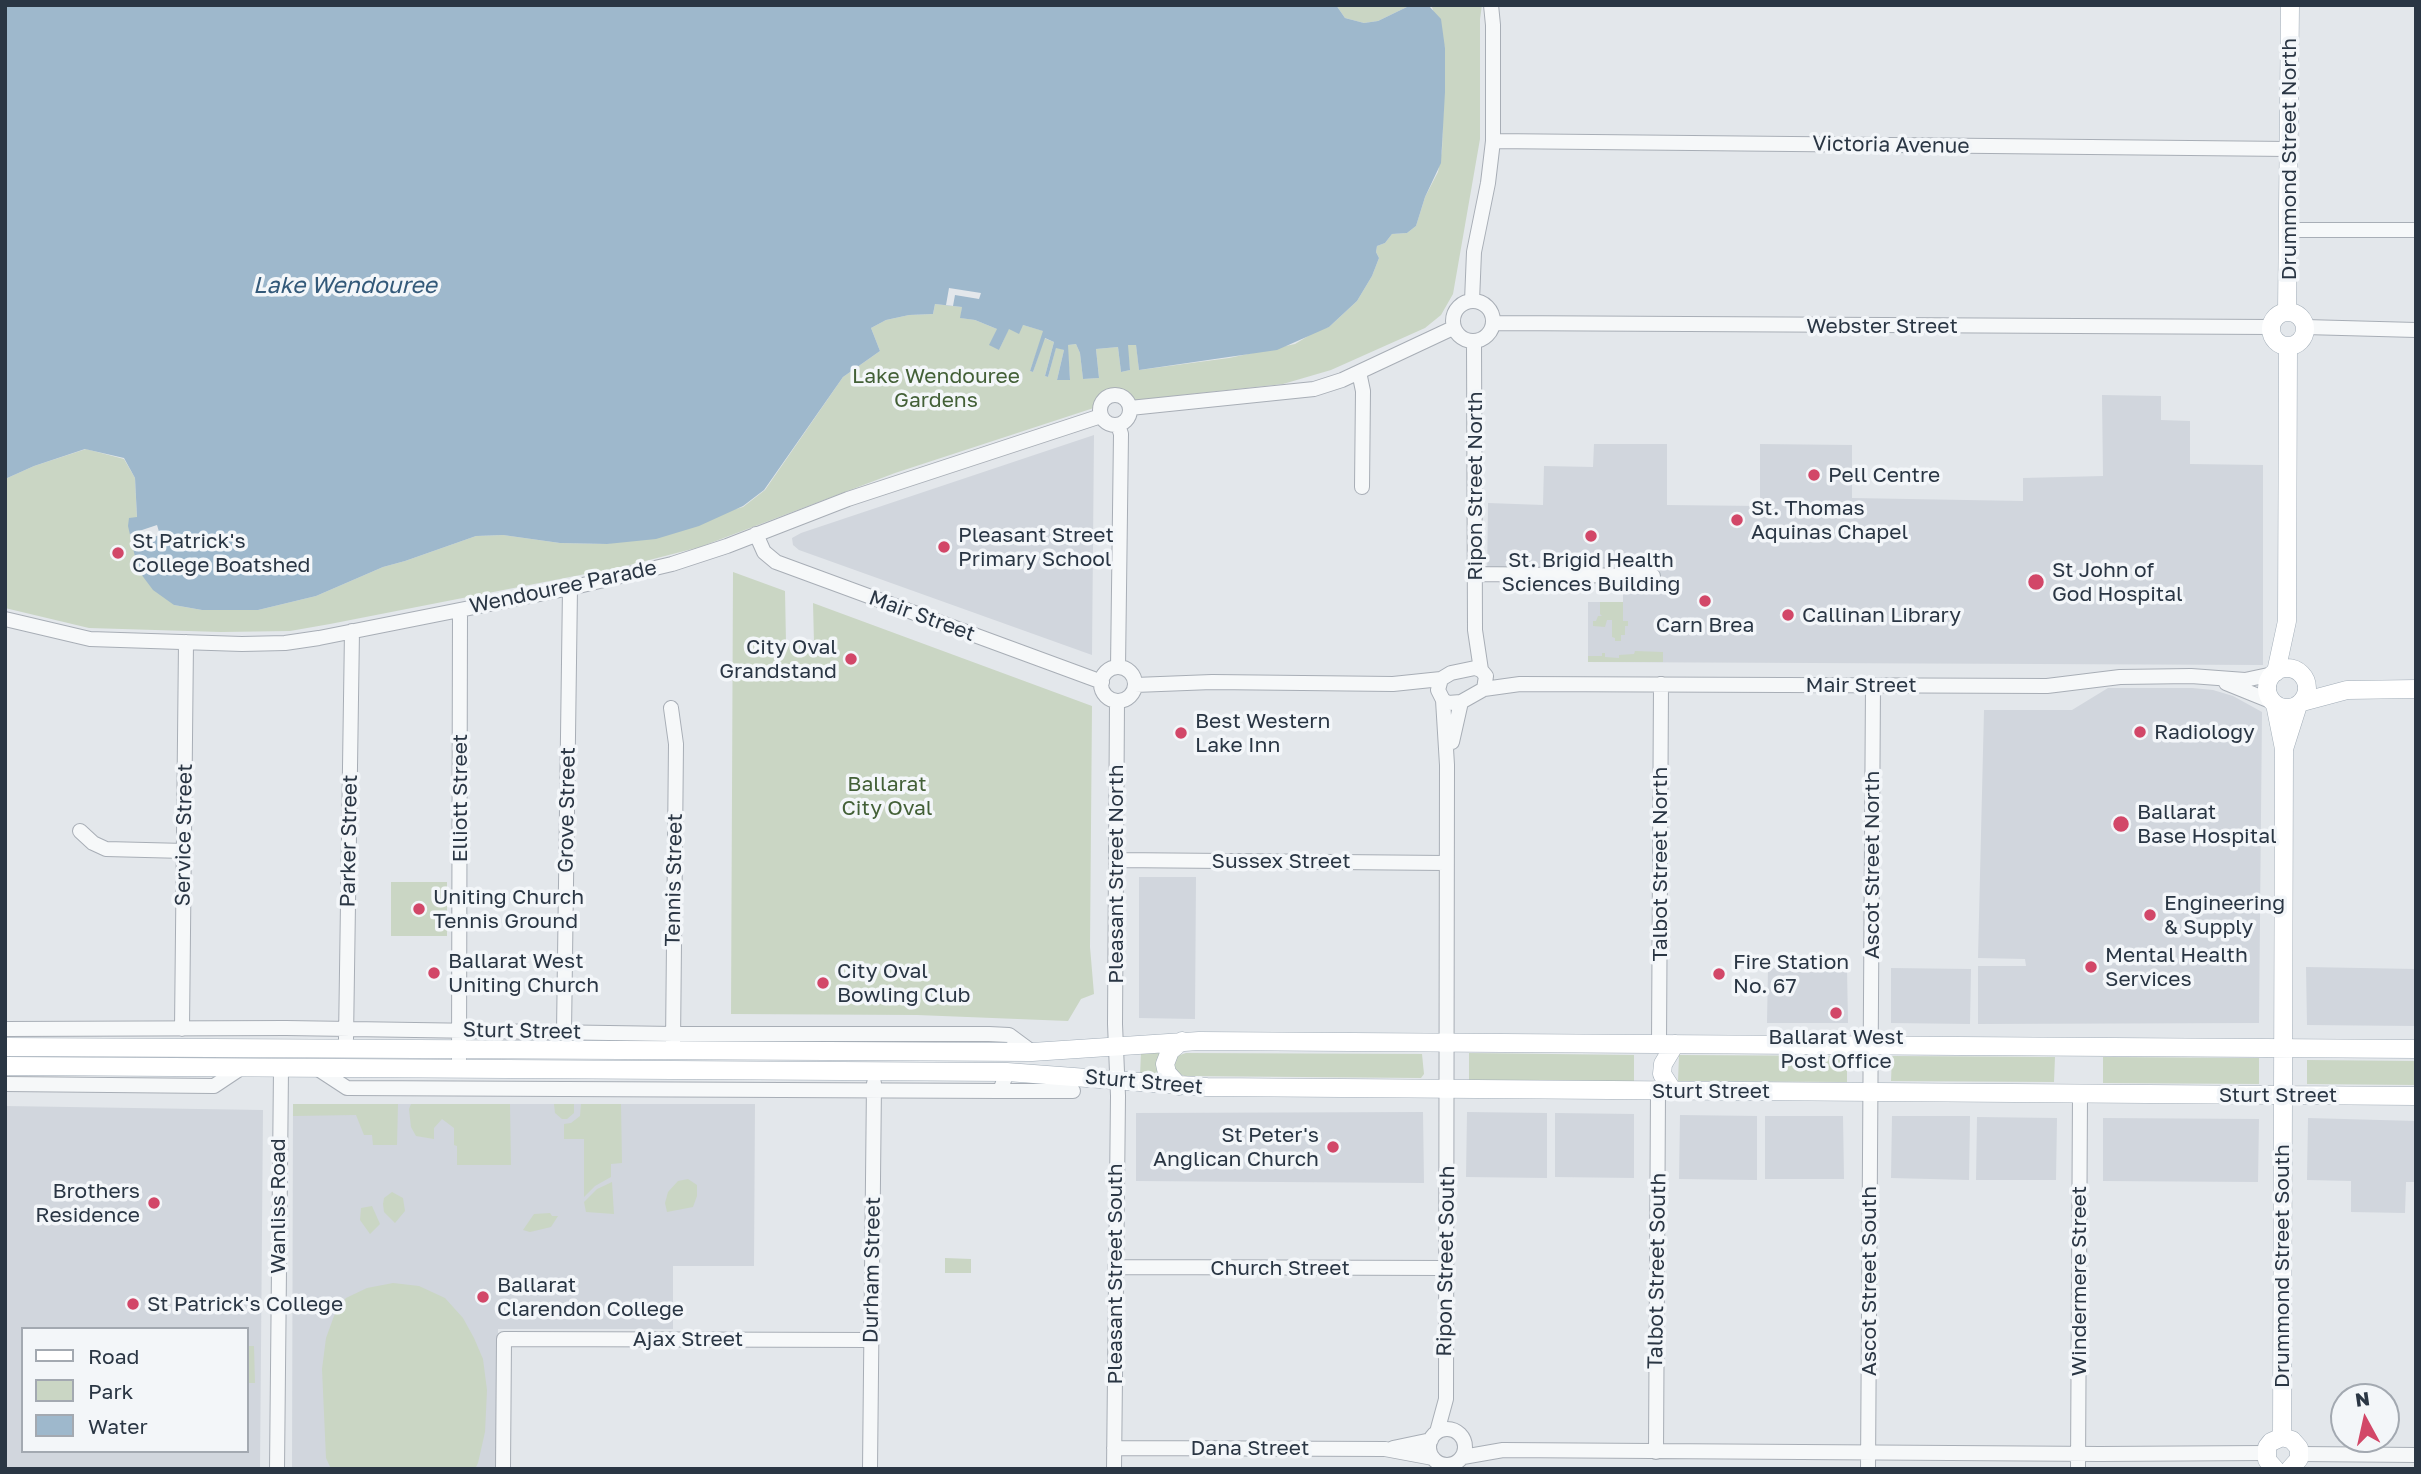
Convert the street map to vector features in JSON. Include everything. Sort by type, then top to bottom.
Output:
[{"type":"main road","name":"Drummond Street North","points":[[2287,312],[2290,5]]},
{"type":"main road","points":[[2287,312],[2299,316],[2305,327],[2301,341],[2288,346],[2282,345],[2274,338],[2271,327],[2277,317],[2287,312]]},
{"type":"main road","points":[[2284,750],[2307,690],[2294,655],[2287,621],[2288,346]]},
{"type":"main road","points":[[2283,1048],[2284,750],[2274,703],[2267,688],[2274,673],[2287,621]]},
{"type":"main road","points":[[2274,673],[2290,669],[2303,676],[2360,688],[2416,689]]},
{"type":"main road","points":[[2274,703],[2286,708],[2326,694],[2360,688]]},
{"type":"main road","points":[[1179,1086],[1170,1078],[1165,1064],[1170,1051],[1182,1041]]},
{"type":"main road","name":"Sturt Street","points":[[5,1047],[459,1050],[673,1043],[1032,1052],[1182,1041],[2416,1049]]},
{"type":"main road","points":[[1658,1091],[1653,1064],[1659,1044]]},
{"type":"main road","points":[[1658,1091],[1662,1074],[1659,1044]]},
{"type":"main road","name":"Drummond Street South","points":[[2282,1437],[2283,1048]]},
{"type":"main road","name":"Sturt Street","points":[[5,1066],[1007,1072],[1179,1086],[2416,1096]]},
{"type":"main road","points":[[2270,1461],[2271,1442],[2282,1437],[2296,1444],[2295,1461]]},
{"type":"street","points":[[1472,301],[1474,252],[1493,141],[1491,5]]},
{"type":"street","points":[[1493,24],[1498,5]]},
{"type":"street","name":"Victoria Avenue","points":[[1493,141],[2289,149]]},
{"type":"street","points":[[2289,230],[2416,230]]},
{"type":"street","points":[[1472,301],[1485,305],[1490,310],[1493,323],[1489,334],[1474,342],[1462,339],[1453,328],[1455,310],[1472,301]]},
{"type":"street","name":"Webster Street","points":[[1493,323],[2271,327]]},
{"type":"street","points":[[2305,327],[2416,330]]},
{"type":"street","points":[[1130,408],[1296,392],[1326,385],[1453,328]]},
{"type":"street","name":"Ripon Street North","points":[[1474,342],[1475,631],[1483,671]]},
{"type":"street","points":[[1359,372],[1363,391],[1362,487]]},
{"type":"street","points":[[1111,396],[1121,397],[1130,408],[1128,419],[1118,425],[1108,424],[1101,416],[1101,406],[1111,396]]},
{"type":"street","name":"Wendouree Parade","points":[[5,618],[82,638],[186,642],[285,643],[352,631],[570,588],[681,561],[848,499],[1101,416]]},
{"type":"street","points":[[1118,425],[1121,434],[1118,667]]},
{"type":"street","name":"Mair Street","points":[[756,534],[764,552],[776,562],[1102,682]]},
{"type":"street","points":[[1475,574],[1653,576]]},
{"type":"street","name":"Grove Street","points":[[564,1032],[570,588]]},
{"type":"street","name":"Elliott Street","points":[[459,1069],[460,610]]},
{"type":"street","name":"Parker Street","points":[[346,1050],[352,631]]},
{"type":"street","name":"Ripon Street North","points":[[1465,670],[1475,631]]},
{"type":"street","name":"Service Street","points":[[182,1028],[186,642]]},
{"type":"street","points":[[1118,667],[1131,673],[1135,685],[1131,696],[1117,701],[1105,695],[1102,682],[1107,672],[1118,667]]},
{"type":"street","points":[[1135,685],[1212,682],[1393,684],[1441,679],[1451,673],[1465,670],[1483,671],[1487,681],[1484,689],[1461,702],[1448,703],[1441,697],[1393,684]]},
{"type":"street","name":"Mair Street","points":[[1483,671],[1520,684]]},
{"type":"street","name":"Mair Street","points":[[1484,689],[1520,684],[2047,686],[2120,677],[2245,680],[2274,673]]},
{"type":"street","name":"Mair Street","points":[[2202,677],[2274,703]]},
{"type":"street","points":[[1441,679],[1438,690],[1441,697],[1447,765],[1445,1042]]},
{"type":"street","name":"Talbot Street North","points":[[1659,1044],[1661,684]]},
{"type":"street","name":"Ascot Street North","points":[[1871,1092],[1873,685]]},
{"type":"street","name":"Pleasant Street North","points":[[1116,1079],[1117,701]]},
{"type":"street","points":[[1447,765],[1461,702]]},
{"type":"street","name":"Tennis Street","points":[[671,708],[676,744],[673,1043]]},
{"type":"street","points":[[80,831],[93,843],[106,849],[185,851]]},
{"type":"street","name":"Sussex Street","points":[[1116,860],[1446,863]]},
{"type":"street","name":"Sturt Street","points":[[5,1029],[564,1032],[673,1043]]},
{"type":"street","name":"Ripon Street South","points":[[1434,1436],[1446,1399],[1445,1042]]},
{"type":"street","points":[[5,1084],[214,1086],[241,1068]]},
{"type":"street","name":"Wanliss Road","points":[[277,1469],[281,1069]]},
{"type":"street","name":"Sturt Street","points":[[318,1069],[347,1088],[1073,1091]]},
{"type":"street","name":"Durham Street","points":[[870,1469],[874,1071]]},
{"type":"street","points":[[1000,1091],[1007,1072]]},
{"type":"street","name":"Pleasant Street South","points":[[1114,1469],[1116,1079]]},
{"type":"street","name":"Talbot Street South","points":[[1656,1452],[1658,1091]]},
{"type":"street","name":"Ascot Street South","points":[[1868,1469],[1871,1092]]},
{"type":"street","name":"Windermere Street","points":[[2078,1462],[2080,1094]]},
{"type":"street","name":"Church Street","points":[[1115,1267],[1445,1268]]},
{"type":"street","name":"Ajax Street","points":[[503,1469],[504,1339],[871,1339]]},
{"type":"street","points":[[1446,1399],[1465,1448],[1458,1463]]},
{"type":"street","points":[[1503,1450],[1447,1430],[1434,1436],[1429,1449],[1436,1463],[1447,1465],[1503,1450],[1868,1453],[2078,1462],[2270,1461]]},
{"type":"street","name":"Dana Street","points":[[1385,1450],[1434,1436]]},
{"type":"street","name":"Dana Street","points":[[1114,1448],[1385,1450],[1436,1463]]},
{"type":"street","points":[[2295,1461],[2416,1455]]},
{"type":"shaded area","name":"St John of God Hospital","points":[[2102,395],[2161,396],[2161,420],[2190,421],[2190,464],[2263,465],[2263,665],[1588,662],[1588,602],[1623,602],[1623,581],[1487,580],[1488,503],[1543,505],[1544,466],[1593,467],[1594,444],[1667,444],[1667,505],[1760,506],[1760,444],[1852,445],[1852,498],[2023,501],[2023,478],[2103,476]]},
{"type":"shaded area","name":"Pleasant Street Primary School","points":[[1094,435],[1092,655],[799,550],[793,545],[792,538],[801,533]]},
{"type":"shaded area","name":"Ballarat Base Hospital","points":[[2108,688],[2213,690],[2233,696],[2262,712],[2259,1023],[1978,1024],[1978,966],[2026,966],[2025,959],[1978,958],[1984,710],[2072,710]]},
{"type":"shaded area","points":[[1139,877],[1196,877],[1195,1019],[1139,1018]]},
{"type":"shaded area","points":[[2306,967],[2416,969],[2416,1026],[2307,1025]]},
{"type":"shaded area","points":[[1768,968],[1847,968],[1848,1023],[1767,1023]]},
{"type":"shaded area","points":[[1891,968],[1971,969],[1970,1024],[1891,1023]]},
{"type":"shaded area","name":"Ballarat Clarendon College","points":[[293,1104],[755,1104],[754,1266],[673,1266],[673,1329],[498,1329],[497,1469],[292,1469]]},
{"type":"shaded area","name":"St Patrick's College","points":[[5,1106],[263,1110],[260,1469],[5,1469]]},
{"type":"shaded area","points":[[1423,1112],[1424,1183],[1136,1181],[1136,1113]]},
{"type":"shaded area","points":[[1467,1112],[1547,1113],[1547,1178],[1466,1177]]},
{"type":"shaded area","points":[[1555,1113],[1634,1114],[1634,1178],[1555,1177]]},
{"type":"shaded area","points":[[1680,1115],[1757,1116],[1757,1180],[1679,1179]]},
{"type":"shaded area","points":[[1765,1116],[1843,1116],[1844,1179],[1765,1179]]},
{"type":"shaded area","points":[[1892,1116],[1970,1116],[1969,1180],[1891,1178]]},
{"type":"shaded area","points":[[1977,1117],[2057,1118],[2056,1180],[1976,1180]]},
{"type":"shaded area","points":[[2103,1118],[2259,1119],[2258,1182],[2103,1181]]},
{"type":"shaded area","points":[[2308,1118],[2416,1121],[2416,1182],[2406,1182],[2405,1213],[2351,1212],[2351,1181],[2307,1180]]},
{"type":"green space","points":[[1336,5],[1411,5],[1378,21],[1364,23],[1345,18]]},
{"type":"green space","name":"Lake Wendouree Gardens","points":[[1428,5],[1482,5],[1480,139],[1453,294],[1441,315],[1425,328],[1331,370],[1283,384],[1109,403],[895,473],[700,547],[626,566],[330,624],[290,631],[89,628],[5,608],[5,479],[34,466],[86,449],[124,459],[135,478],[137,518],[174,605],[202,610],[258,610],[316,596],[383,567],[476,536],[503,535],[560,543],[607,544],[743,507],[765,490],[843,377],[880,351],[871,328],[886,320],[933,314],[935,304],[962,307],[961,318],[975,320],[997,329],[999,350],[1009,328],[1023,325],[1044,331],[1030,371],[1033,372],[1044,338],[1054,342],[1045,376],[1048,377],[1056,347],[1064,350],[1057,380],[1070,379],[1067,345],[1076,344],[1080,353],[1083,379],[1099,378],[1096,349],[1118,347],[1121,372],[1130,370],[1127,345],[1136,344],[1139,370],[1229,358],[1295,344],[1318,330],[1329,327],[1357,301],[1379,258],[1377,246],[1385,243],[1392,234],[1407,233],[1416,226],[1425,197],[1438,172],[1442,150],[1445,48],[1432,7]]},
{"type":"green space","name":"Ballarat City Oval","points":[[733,572],[785,591],[786,643],[814,643],[813,603],[1092,706],[1090,947],[1094,994],[1081,999],[1068,1021],[917,1015],[731,1014]]},
{"type":"green space","points":[[1600,602],[1623,602],[1623,621],[1628,621],[1628,626],[1625,626],[1625,635],[1621,635],[1621,641],[1615,641],[1612,637],[1612,620],[1607,620],[1605,627],[1593,626],[1593,621],[1602,616]]},
{"type":"green space","points":[[1635,651],[1663,652],[1663,662],[1588,662],[1588,656],[1602,656],[1602,653],[1605,653],[1605,657],[1619,658],[1619,655],[1634,654]]},
{"type":"green space","name":"Uniting Church Tennis Ground","points":[[391,882],[447,882],[447,936],[391,936]]},
{"type":"green space","points":[[1167,1049],[1166,1078],[1140,1076],[1141,1052]]},
{"type":"green space","points":[[1186,1053],[1422,1054],[1424,1074],[1421,1078],[1185,1076],[1176,1073],[1173,1066],[1177,1056]]},
{"type":"green space","points":[[1469,1053],[1634,1055],[1634,1082],[1469,1081]]},
{"type":"green space","points":[[1679,1055],[1847,1056],[1847,1082],[1678,1081]]},
{"type":"green space","points":[[1892,1056],[2055,1057],[2054,1082],[1891,1081]]},
{"type":"green space","points":[[2103,1057],[2259,1058],[2259,1084],[2103,1083]]},
{"type":"green space","points":[[2307,1060],[2416,1061],[2416,1085],[2307,1084]]},
{"type":"green space","points":[[293,1104],[398,1104],[397,1145],[373,1145],[372,1135],[364,1135],[356,1115],[293,1116]]},
{"type":"green space","points":[[411,1104],[510,1104],[511,1165],[457,1165],[454,1128],[442,1119],[434,1128],[434,1139],[416,1136],[411,1127]]},
{"type":"green space","points":[[554,1104],[574,1104],[574,1113],[567,1119],[562,1119],[555,1113]]},
{"type":"green space","points":[[581,1104],[621,1104],[622,1163],[611,1164],[611,1177],[595,1186],[584,1197],[584,1139],[564,1139],[564,1124],[571,1123],[580,1116]]},
{"type":"green space","points":[[688,1179],[697,1185],[693,1207],[667,1212],[665,1203],[668,1192],[678,1181]]},
{"type":"green space","points":[[612,1182],[614,1214],[586,1212],[584,1202],[597,1189]]},
{"type":"green space","points":[[392,1192],[403,1198],[405,1211],[395,1223],[384,1212],[383,1204],[384,1198]]},
{"type":"green space","points":[[372,1206],[380,1224],[370,1234],[360,1220],[361,1208]]},
{"type":"green space","points":[[550,1213],[552,1216],[558,1216],[551,1227],[530,1232],[523,1230],[534,1214]]},
{"type":"green space","points":[[945,1258],[971,1259],[971,1273],[945,1273]]},
{"type":"green space","points":[[393,1283],[419,1286],[445,1298],[463,1318],[474,1338],[483,1359],[487,1390],[485,1432],[475,1469],[331,1469],[326,1458],[322,1369],[326,1338],[334,1316],[346,1298],[367,1288]]},
{"type":"green space","points":[[248,1346],[254,1346],[255,1383],[248,1383]]},
{"type":"water","name":"Lake Wendouree","points":[[5,5],[1336,5],[1345,18],[1364,23],[1378,21],[1411,5],[1428,5],[1441,19],[1445,48],[1441,163],[1425,197],[1416,226],[1407,233],[1392,234],[1385,243],[1377,246],[1379,258],[1357,301],[1329,327],[1277,350],[1139,370],[1136,345],[1128,345],[1130,370],[1121,372],[1118,347],[1096,349],[1099,378],[1083,379],[1080,353],[1076,344],[1068,345],[1070,380],[1057,380],[1064,350],[1056,348],[1048,377],[1045,376],[1054,342],[1045,338],[1033,372],[1030,371],[1043,331],[1023,325],[1019,334],[1009,329],[999,350],[989,345],[997,329],[975,320],[960,318],[962,307],[935,304],[933,314],[886,320],[871,328],[880,351],[843,377],[764,490],[743,506],[699,526],[656,539],[607,544],[560,543],[503,535],[476,536],[383,567],[316,596],[258,610],[202,610],[174,605],[153,590],[138,570],[128,526],[129,518],[137,517],[135,478],[124,458],[85,449],[5,479]]},
{"type":"pier","points":[[949,288],[981,293],[979,299],[955,295],[953,306],[946,305]]},
{"type":"pier","points":[[157,525],[160,535],[133,543],[130,534]]},
{"type":"place","name":"Pell Centre","points":[[1814,475]]},
{"type":"place","name":"St. Thomas Aquinas Chapel","points":[[1737,520]]},
{"type":"place","name":"St. Brigid Health Sciences Building","points":[[1591,536]]},
{"type":"place","name":"Pleasant Street Primary School","points":[[944,547]]},
{"type":"place","name":"St Patrick's College Boatshed","points":[[118,553]]},
{"type":"place","name":"St John of God Hospital","points":[[2036,582]]},
{"type":"place","name":"Carn Brea","points":[[1705,601]]},
{"type":"place","name":"Callinan Library","points":[[1788,615]]},
{"type":"place","name":"City Oval Grandstand","points":[[851,659]]},
{"type":"place","name":"Radiology","points":[[2140,732]]},
{"type":"place","name":"Best Western Lake Inn","points":[[1181,733]]},
{"type":"place","name":"Ballarat Base Hospital","points":[[2121,824]]},
{"type":"place","name":"Uniting Church Tennis Ground","points":[[419,909]]},
{"type":"place","name":"Engineering & Supply","points":[[2150,915]]},
{"type":"place","name":"Mental Health Services","points":[[2091,967]]},
{"type":"place","name":"Ballarat West Uniting Church","points":[[434,973]]},
{"type":"place","name":"Fire Station No. 67","points":[[1719,974]]},
{"type":"place","name":"City Oval Bowling Club","points":[[823,983]]},
{"type":"place","name":"Ballarat West Post Office","points":[[1836,1013]]},
{"type":"place","name":"St Peter's Anglican Church","points":[[1333,1147]]},
{"type":"place","name":"Brothers Residence","points":[[154,1203]]},
{"type":"place","name":"Ballarat Clarendon College","points":[[483,1297]]},
{"type":"place","name":"St Patrick's College","points":[[133,1304]]}]
